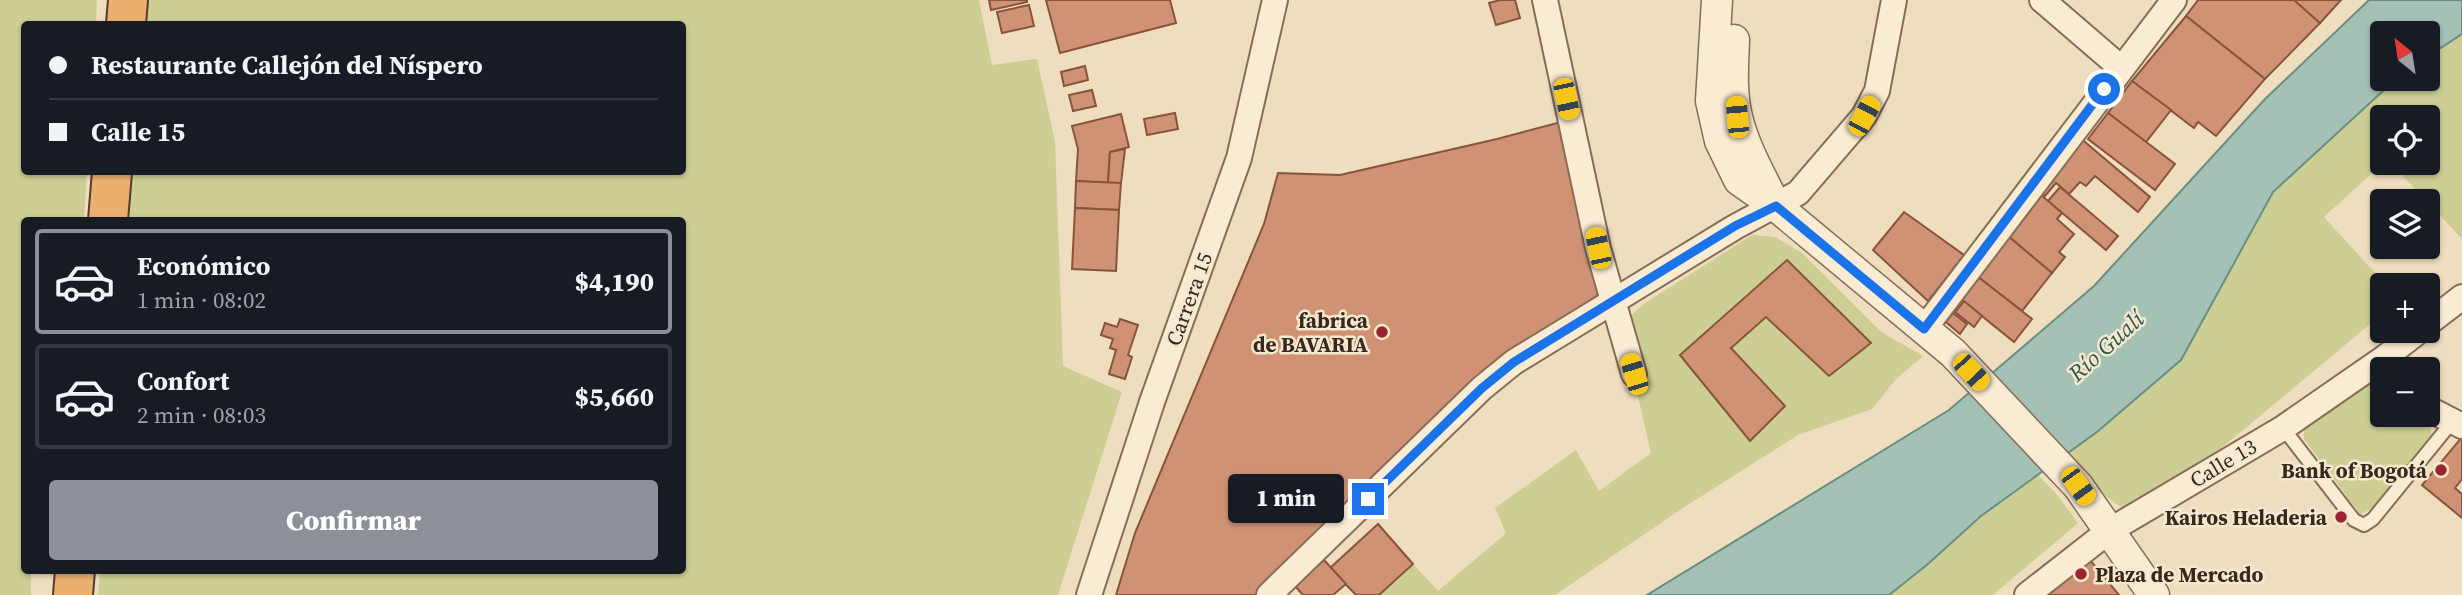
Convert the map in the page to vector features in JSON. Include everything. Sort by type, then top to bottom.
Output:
[{"type":"highway","points":[[126,21],[128,0]]},
{"type":"highway","points":[[108,217],[112,175]]},
{"type":"highway","points":[[73,595],[75,574]]},
{"type":"street","name":"Carrera 15","points":[[1089,595],[1152,402],[1239,159],[1275,0]]},
{"type":"street","points":[[1545,0],[1598,248],[1634,374]]},
{"type":"street","points":[[1717,0],[1710,101],[1720,141],[1739,180],[1776,206],[1953,353],[2078,486],[2154,595]]},
{"type":"street","points":[[1736,0],[1732,70],[1737,117],[1776,206]]},
{"type":"street","points":[[1269,595],[1482,388],[1514,362],[1735,226],[1798,193],[1864,116],[1877,90],[1894,0]]},
{"type":"street","points":[[2042,0],[2120,67]]},
{"type":"street","points":[[1924,329],[2120,67],[2174,0]]},
{"type":"street","points":[[2440,314],[2462,297]]},
{"type":"street","name":"Calle 13","points":[[2395,357],[2408,343]]},
{"type":"street","name":"Calle 13","points":[[2027,595],[2109,531],[2370,375]]},
{"type":"street","points":[[2440,415],[2457,424]]},
{"type":"lane","points":[[2283,428],[2354,520],[2364,525],[2373,519],[2457,424]]},
{"type":"green space","points":[[0,0],[97,0],[96,21],[21,21],[21,175],[87,175],[84,217],[21,217],[21,574],[31,574],[31,595],[0,595]]},
{"type":"green space","points":[[143,0],[979,0],[992,65],[1037,59],[1055,141],[1063,366],[1122,392],[1058,595],[98,595],[100,574],[686,574],[686,217],[126,217],[130,175],[686,175],[686,21],[141,21]]},
{"type":"green space","points":[[2462,34],[2462,239],[2440,215],[2440,189],[2415,189],[2402,175],[2440,175],[2440,105],[2370,105],[2370,175],[2324,217],[2375,273],[2370,273],[2370,324],[2224,446],[2152,496],[2124,509],[2085,478],[2066,455],[2181,360],[2273,192],[2383,91],[2440,91],[2440,48]]},
{"type":"green space","points":[[1752,235],[1775,237],[1802,253],[1881,332],[1923,356],[1896,379],[1872,409],[1798,435],[1683,508],[1555,595],[1379,595],[1413,564],[1438,591],[1506,533],[1495,508],[1576,450],[1599,491],[1651,453],[1621,324],[1645,303]]},
{"type":"green space","points":[[2370,378],[2370,427],[2430,427],[2432,436],[2372,509],[2360,514],[2304,439],[2304,429]]},
{"type":"green space","points":[[2038,475],[2078,523],[1993,595],[1889,595],[1997,504]]},
{"type":"water","name":"Río Gualí","points":[[2369,0],[2462,0],[2462,34],[2440,48],[2440,21],[2370,21],[2370,91],[2383,91],[2273,192],[2181,360],[2097,432],[1981,516],[1889,595],[1647,595],[1949,410],[2094,286],[2265,99]]},
{"type":"building","points":[[989,0],[1027,0],[1027,2],[991,10]]},
{"type":"building","points":[[1046,0],[1170,0],[1176,23],[1060,53]]},
{"type":"building","points":[[1515,0],[1520,18],[1496,25],[1489,3]]},
{"type":"building","points":[[2198,0],[2295,0],[2320,23],[2265,79],[2186,16]]},
{"type":"building","points":[[2294,0],[2341,0],[2320,23]]},
{"type":"building","points":[[1029,5],[1034,26],[1002,33],[997,12]]},
{"type":"building","points":[[2186,16],[2265,79],[2216,136],[2198,122],[2194,128],[2132,81]]},
{"type":"building","points":[[1085,66],[1088,80],[1064,86],[1061,72]]},
{"type":"building","points":[[2132,81],[2171,110],[2146,142],[2108,113]]},
{"type":"building","points":[[1092,90],[1096,106],[1073,111],[1069,95]]},
{"type":"building","points":[[1175,113],[1178,129],[1147,135],[1144,119]]},
{"type":"building","points":[[2108,113],[2175,164],[2155,190],[2088,139]]},
{"type":"building","points":[[1121,114],[1129,147],[1110,152],[1108,183],[1076,181],[1078,149],[1072,126]]},
{"type":"building","name":"fabrica de BAVARIA","points":[[1561,122],[1598,295],[1493,368],[1258,595],[1116,595],[1135,533],[1264,224],[1278,173],[1340,175]]},
{"type":"building","points":[[2079,137],[2150,197],[2138,212],[2095,176],[2086,186],[2080,182],[2069,194],[2056,183],[2045,196],[2036,188]]},
{"type":"building","points":[[1125,149],[1121,183],[1108,183],[1110,152]]},
{"type":"building","points":[[1076,181],[1121,183],[1119,210],[1075,208]]},
{"type":"building","points":[[2060,187],[2118,236],[2106,250],[2048,201]]},
{"type":"building","points":[[2041,195],[2062,213],[2057,219],[2074,234],[2059,252],[2065,257],[2052,273],[2002,231],[2022,218]]},
{"type":"building","points":[[1075,208],[1119,210],[1116,271],[1072,269]]},
{"type":"building","points":[[1904,212],[1964,255],[1928,301],[1873,250]]},
{"type":"building","points":[[2002,231],[2052,273],[2022,311],[1973,273]]},
{"type":"building","points":[[1787,260],[1871,343],[1829,376],[1766,317],[1731,348],[1785,406],[1750,441],[1680,355]]},
{"type":"building","points":[[1973,273],[2032,319],[2014,342],[1956,295]]},
{"type":"building","points":[[1964,301],[1982,316],[1974,327],[1955,312]]},
{"type":"building","points":[[1953,313],[1967,324],[1960,334],[1946,322]]},
{"type":"building","points":[[1120,319],[1138,325],[1128,355],[1132,357],[1125,379],[1109,374],[1116,350],[1110,348],[1113,339],[1101,335],[1105,323],[1117,327]]},
{"type":"building","points":[[2462,437],[2462,479],[2455,488],[2462,494],[2462,518],[2422,485]]},
{"type":"building","points":[[1378,524],[1413,564],[1379,595],[1356,595],[1330,568]]},
{"type":"building","name":"Plaza de Mercado","points":[[2085,554],[2119,595],[2035,595]]},
{"type":"building","points":[[1324,560],[1346,584],[1333,595],[1303,595],[1295,586]]},
{"type":"place","name":"fabrica de BAVARIA","points":[[1382,332]]},
{"type":"place","name":"Bank of Bogotá","points":[[2441,470]]},
{"type":"place","name":"Kairos Heladeria","points":[[2341,517]]},
{"type":"place","name":"Plaza de Mercado","points":[[2081,574]]},
{"type":"route","points":[[1368,499],[1482,388],[1514,362],[1735,226],[1776,206],[1924,329],[2104,89]]}]
